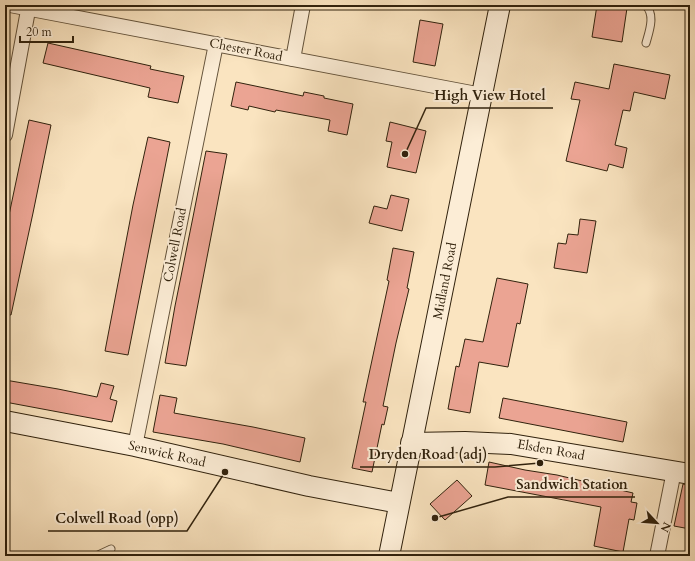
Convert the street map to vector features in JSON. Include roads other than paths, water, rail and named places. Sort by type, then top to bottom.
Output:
[{"type":"main road","name":"Midland Road","points":[[389,556],[500,5]]},
{"type":"main road","name":"Senwick Road","points":[[5,421],[135,446],[309,486],[399,503]]},
{"type":"main road","name":"Elsden Road","points":[[411,443],[465,442],[511,444],[682,473]]},
{"type":"street","name":"Chester Road","points":[[10,5],[29,7],[482,95]]},
{"type":"street","points":[[293,59],[303,5]]},
{"type":"street","points":[[5,135],[29,7]]},
{"type":"street","name":"Colwell Road","points":[[135,446],[216,44]]},
{"type":"street","points":[[657,556],[682,473]]},
{"type":"lane","points":[[645,5],[649,8],[651,20],[646,43]]},
{"type":"lane","points":[[96,556],[111,549]]},
{"type":"place","name":"High View Hotel","points":[[405,154]]},
{"type":"place","name":"Dryden Road (adj)","points":[[540,463]]},
{"type":"place","name":"Colwell Road (opp)","points":[[225,472]]},
{"type":"place","name":"Sandwich Station","points":[[435,518]]}]
